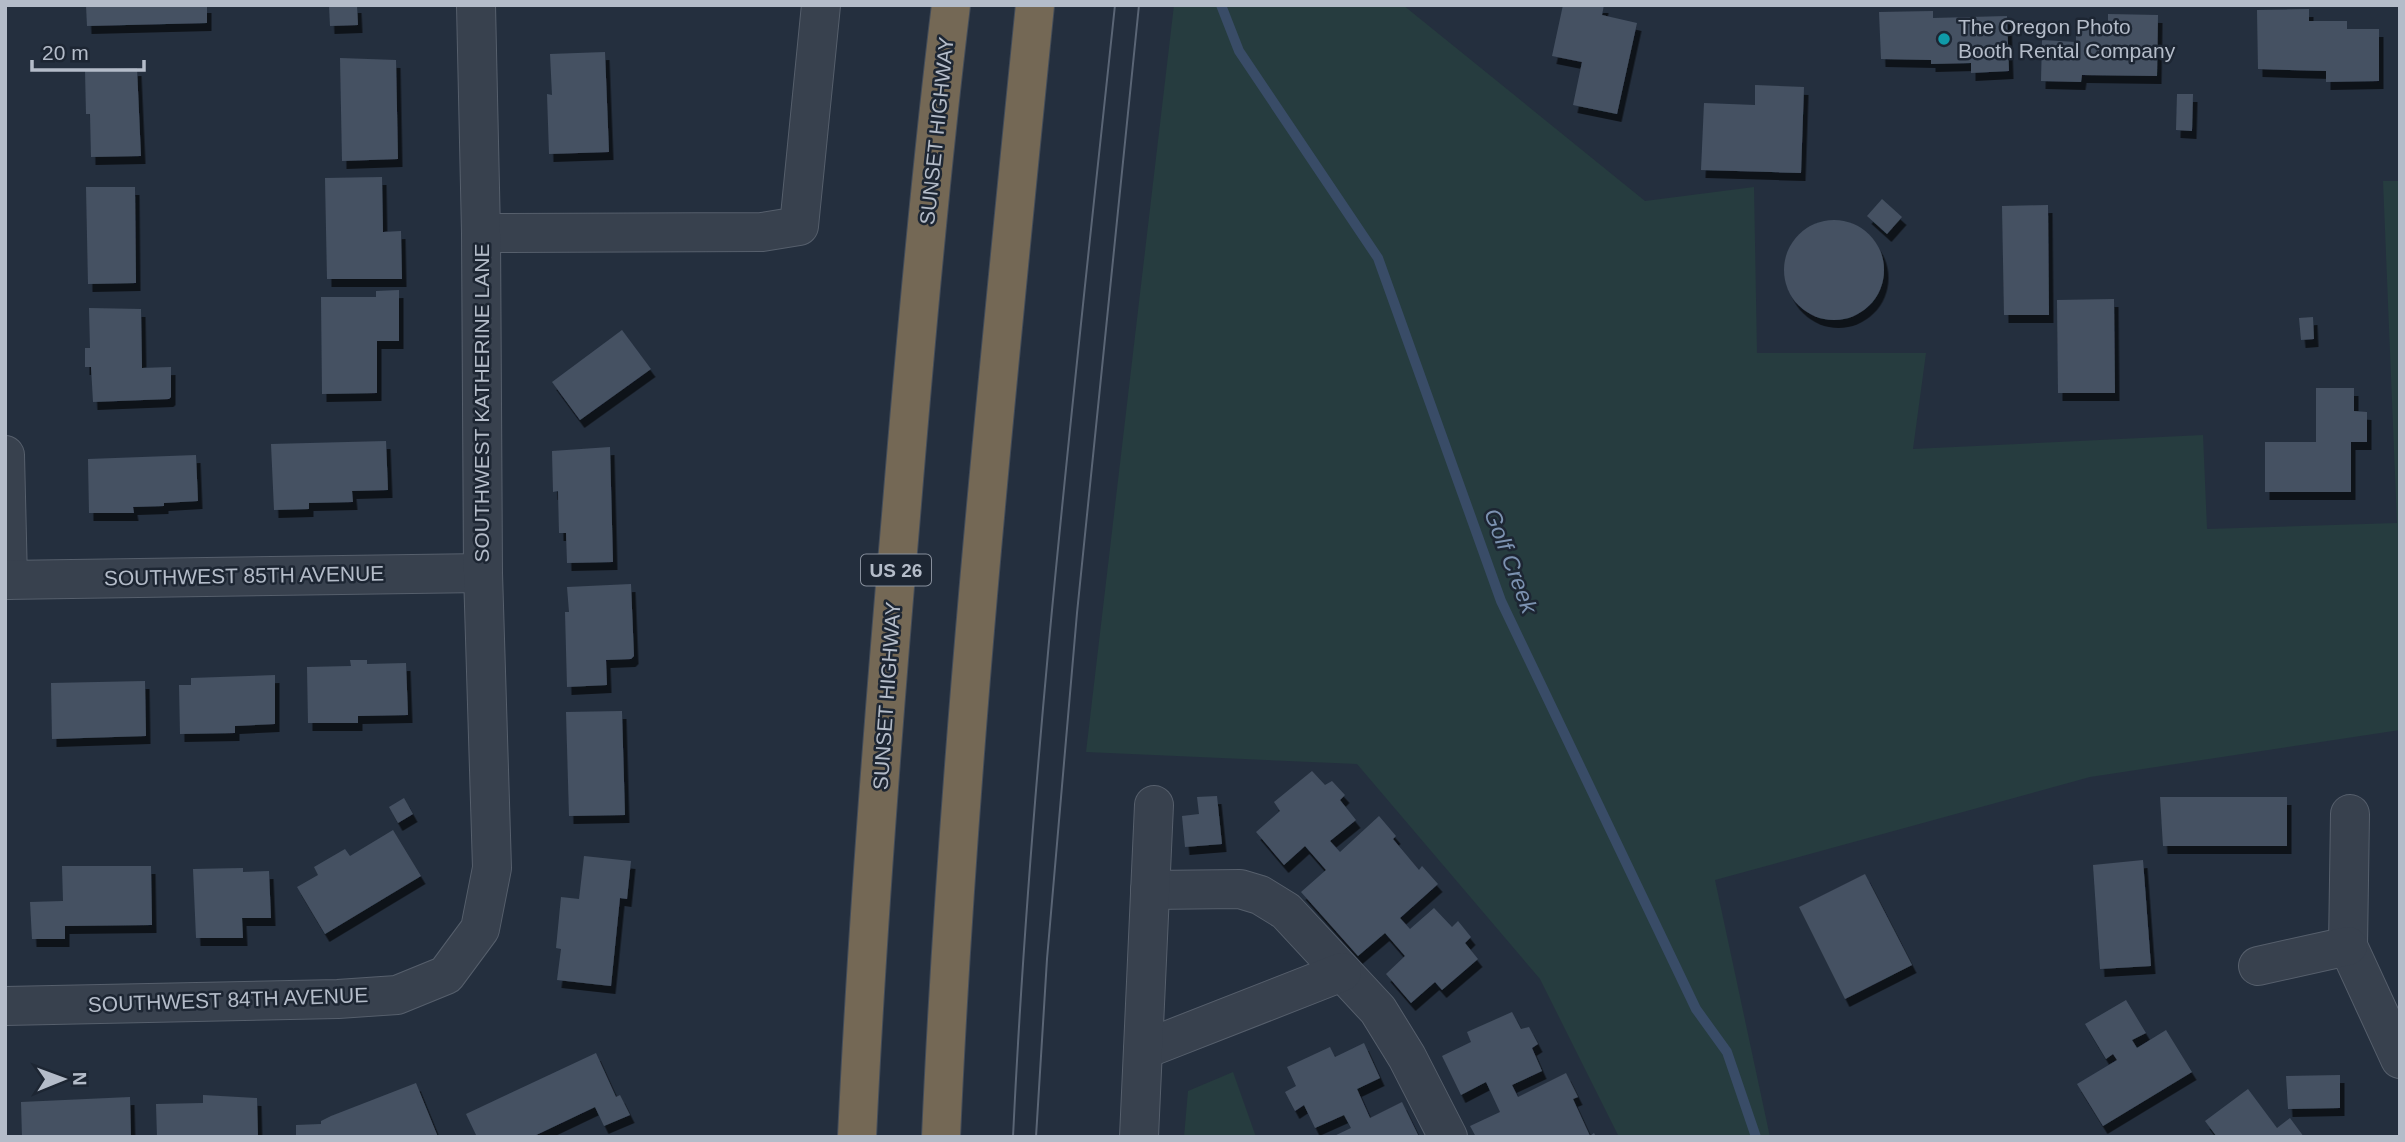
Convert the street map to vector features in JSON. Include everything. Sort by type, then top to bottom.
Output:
[{"type":"highway","name":"SUNSET HIGHWAY","points":[[858,1137],[863,1024],[891,632],[915,355],[951,5]]},
{"type":"highway","points":[[941,1137],[967,731],[1001,338],[1035,5]]},
{"type":"street","points":[[476,5],[481,233]]},
{"type":"street","name":"SOUTHWEST KATHERINE LANE","points":[[446,975],[480,929],[492,868],[483,573],[481,233],[762,232],[799,226],[821,5]]},
{"type":"street","points":[[5,454],[7,580]]},
{"type":"street","name":"SOUTHWEST 85TH AVENUE","points":[[7,580],[483,573]]},
{"type":"street","points":[[1139,1137],[1154,805]]},
{"type":"street","points":[[2350,814],[2348,946],[2400,1059]]},
{"type":"street","points":[[1150,890],[1230,888],[1260,895],[1286,911],[1378,1010],[1394,1033],[1448,1137]]},
{"type":"street","points":[[2258,965],[2348,946]]},
{"type":"street","points":[[1143,1050],[1342,972]]},
{"type":"street","name":"SOUTHWEST 84TH AVENUE","points":[[5,1006],[338,999],[397,995],[446,975]]},
{"type":"green space","points":[[1174,5],[1403,5],[1645,201],[1754,187],[1757,353],[1926,353],[1913,449],[2203,435],[2207,529],[2397,523],[2383,181],[2400,181],[2400,730],[2090,777],[1715,880],[1770,1137],[1619,1137],[1540,979],[1357,764],[1086,752]]},
{"type":"green space","points":[[1233,1072],[1256,1137],[1184,1137],[1188,1091]]},
{"type":"building","points":[[86,5],[207,5],[207,23],[87,26]]},
{"type":"building","points":[[329,5],[357,5],[358,25],[330,26]]},
{"type":"building","points":[[1563,5],[1604,5],[1602,15],[1637,23],[1617,114],[1573,105],[1582,62],[1552,56]]},
{"type":"building","points":[[2309,9],[2309,21],[2347,21],[2347,29],[2379,29],[2379,81],[2326,82],[2326,71],[2258,69],[2257,10]]},
{"type":"building","name":"The Oregon Photo Booth Rental Company","points":[[1933,11],[1933,18],[2007,16],[2009,71],[1971,73],[1971,63],[1931,64],[1931,60],[1881,59],[1879,12]]},
{"type":"building","points":[[2108,14],[2158,15],[2157,76],[2082,75],[2081,82],[2041,81],[2042,40],[2076,42],[2076,25],[2108,26]]},
{"type":"building","points":[[605,52],[609,152],[549,154],[547,94],[552,95],[550,54]]},
{"type":"building","points":[[340,58],[396,60],[398,159],[342,161]]},
{"type":"building","points":[[137,68],[141,156],[91,157],[85,70]]},
{"type":"building","points":[[1755,85],[1804,87],[1801,173],[1701,170],[1704,103],[1755,105]]},
{"type":"building","points":[[2177,94],[2193,94],[2192,131],[2176,130]]},
{"type":"building","points":[[382,177],[383,232],[401,231],[402,279],[327,279],[325,178]]},
{"type":"building","points":[[86,187],[135,187],[136,283],[88,284]]},
{"type":"building","points":[[1882,199],[1902,217],[1887,234],[1867,216]]},
{"type":"building","points":[[2048,205],[2049,315],[2004,315],[2002,206]]},
{"type":"building","points":[[1834,220],[1853,224],[1870,234],[1880,251],[1884,270],[1880,289],[1870,306],[1853,316],[1834,320],[1815,316],[1798,306],[1788,289],[1784,270],[1788,251],[1798,234],[1815,224]]},
{"type":"building","points":[[399,290],[399,341],[377,341],[377,393],[322,394],[321,297],[376,297],[376,291]]},
{"type":"building","points":[[2114,299],[2115,393],[2058,393],[2057,300]]},
{"type":"building","points":[[89,308],[141,309],[142,368],[171,367],[169,399],[93,402],[91,367],[85,367],[85,348],[90,348]]},
{"type":"building","points":[[2313,317],[2314,339],[2301,340],[2299,318]]},
{"type":"building","points":[[622,330],[651,369],[580,420],[552,382]]},
{"type":"building","points":[[2316,388],[2354,388],[2354,411],[2367,412],[2367,442],[2351,442],[2351,492],[2265,492],[2265,442],[2316,442]]},
{"type":"building","points":[[386,441],[388,490],[352,491],[353,502],[309,503],[309,509],[274,510],[271,444]]},
{"type":"building","points":[[610,447],[613,562],[567,563],[566,533],[559,533],[558,491],[553,492],[552,451]]},
{"type":"building","points":[[196,455],[198,501],[133,507],[134,513],[89,513],[88,459]]},
{"type":"building","points":[[631,584],[634,656],[631,659],[606,660],[607,685],[567,687],[567,587]]},
{"type":"building","points":[[350,660],[367,660],[367,664],[406,663],[408,715],[358,716],[358,723],[308,723],[307,667],[351,666]]},
{"type":"building","points":[[275,675],[275,724],[235,726],[235,733],[180,734],[179,685],[191,685],[191,678]]},
{"type":"building","points":[[145,681],[146,736],[52,739],[51,683]]},
{"type":"building","points":[[622,711],[625,815],[569,816],[566,712]]},
{"type":"building","points":[[1312,771],[1325,785],[1332,781],[1345,795],[1340,800],[1356,820],[1330,841],[1340,852],[1379,816],[1396,836],[1393,839],[1419,870],[1422,866],[1438,884],[1400,918],[1410,929],[1434,908],[1452,927],[1458,921],[1471,937],[1465,943],[1478,959],[1442,990],[1435,982],[1411,1003],[1386,974],[1405,956],[1385,933],[1358,956],[1301,892],[1326,870],[1305,846],[1284,865],[1256,832],[1280,811],[1274,802]]},
{"type":"building","points":[[1217,796],[1222,844],[1185,847],[1182,816],[1199,814],[1197,797]]},
{"type":"building","points":[[2160,797],[2287,797],[2287,846],[2163,846]]},
{"type":"building","points":[[404,798],[413,814],[398,823],[389,807]]},
{"type":"building","points":[[393,830],[421,876],[325,934],[297,887],[318,875],[314,867],[345,849],[350,856]]},
{"type":"building","points":[[584,856],[631,861],[627,899],[620,898],[611,986],[557,980],[561,949],[556,948],[561,897],[579,899]]},
{"type":"building","points":[[2143,860],[2151,966],[2100,969],[2093,865]]},
{"type":"building","points":[[62,866],[151,866],[152,925],[65,926],[65,939],[32,939],[30,902],[63,901]]},
{"type":"building","points":[[243,868],[243,872],[269,871],[271,918],[242,918],[243,938],[196,938],[193,869]]},
{"type":"building","points":[[1865,874],[1912,965],[1845,999],[1799,907]]},
{"type":"building","points":[[2126,1000],[2146,1033],[2132,1040],[2137,1048],[2166,1030],[2192,1072],[2103,1126],[2077,1084],[2117,1060],[2113,1054],[2106,1059],[2085,1024]]},
{"type":"building","points":[[1512,1012],[1521,1029],[1529,1027],[1538,1044],[1532,1048],[1542,1071],[1512,1085],[1518,1097],[1566,1073],[1578,1097],[1573,1099],[1590,1136],[1594,1133],[1596,1137],[1476,1137],[1470,1126],[1500,1112],[1486,1082],[1461,1095],[1442,1056],[1471,1042],[1467,1032]]},
{"type":"building","points":[[1364,1043],[1380,1078],[1357,1089],[1370,1118],[1402,1102],[1419,1137],[1332,1137],[1351,1128],[1344,1115],[1315,1128],[1304,1105],[1295,1111],[1285,1092],[1296,1086],[1287,1067],[1330,1047],[1335,1057]]},
{"type":"building","points":[[596,1053],[616,1097],[620,1095],[630,1115],[604,1126],[595,1107],[532,1137],[477,1137],[466,1114]]},
{"type":"building","points":[[2340,1075],[2340,1108],[2288,1109],[2286,1076]]},
{"type":"building","points":[[416,1083],[438,1137],[296,1137],[296,1125],[321,1124],[321,1121],[331,1116]]},
{"type":"building","points":[[2248,1089],[2277,1128],[2290,1118],[2304,1137],[2217,1137],[2205,1121]]},
{"type":"building","points":[[203,1095],[257,1098],[258,1137],[157,1137],[156,1104],[203,1103]]},
{"type":"building","points":[[130,1097],[131,1137],[22,1137],[21,1102]]},
{"type":"waterway","name":"Golf Creek","points":[[1221,5],[1239,51],[1378,258],[1501,601],[1696,1009],[1727,1052],[1756,1137]]},
{"type":"tram line","points":[[1013,1137],[1043,712],[1115,5]]},
{"type":"tram line","points":[[1036,1137],[1047,959],[1077,613],[1139,5]]},
{"type":"place","name":"The Oregon Photo Booth Rental Company","points":[[1944,39]]}]
